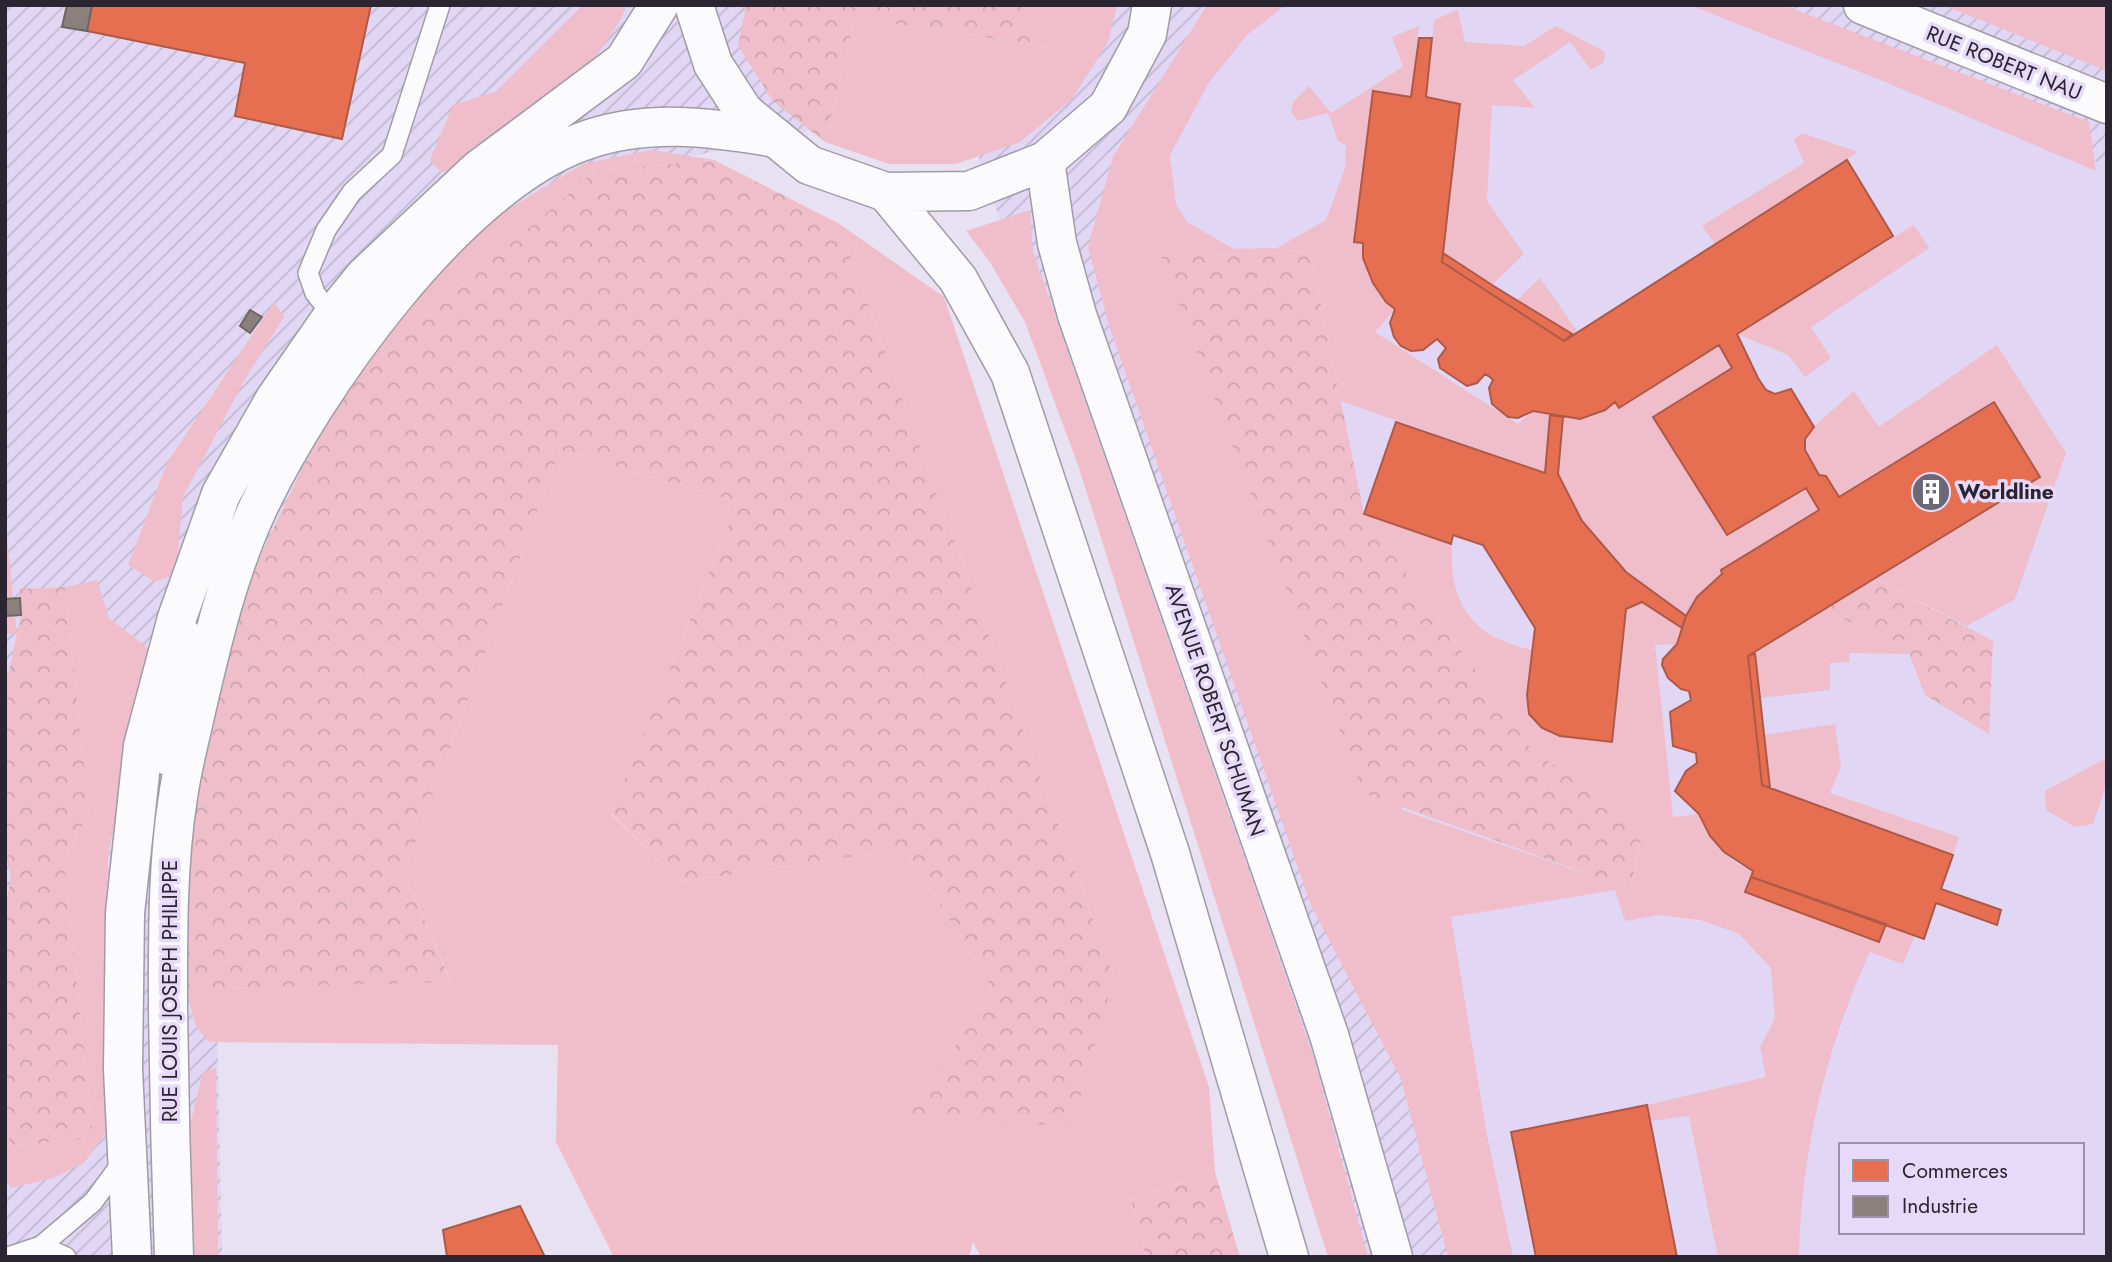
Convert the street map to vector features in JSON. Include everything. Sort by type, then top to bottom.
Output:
[{"type":"main road","name":"RUE LOUIS JOSEPH PHILIPPE","points":[[132,1257],[123,1069],[125,913],[143,746],[177,618],[221,494],[275,399],[334,314],[365,276],[478,170],[624,61],[659,5]]},
{"type":"main road","points":[[694,5],[713,64],[744,112],[808,165],[886,192],[969,191],[1045,161],[1108,107],[1149,20],[1171,5]]},
{"type":"main road","name":"RUE ROBERT NAU","points":[[1863,5],[2107,104]]},
{"type":"main road","name":"RUE LOUIS JOSEPH PHILIPPE","points":[[174,1257],[168,882],[178,794],[217,619],[258,509],[317,404],[380,315],[457,225],[533,165],[582,141],[633,129],[681,125],[776,138]]},
{"type":"main road","name":"AVENUE ROBERT SCHUMAN","points":[[1045,161],[1057,243],[1077,315],[1329,1035],[1393,1257]]},
{"type":"main road","points":[[886,192],[958,279],[1010,373],[1170,853],[1289,1257]]},
{"type":"lane","points":[[258,509],[265,460],[299,401],[335,347],[340,331],[334,314],[315,293],[309,273],[326,230],[352,192],[392,155],[440,5]]},
{"type":"lane","points":[[334,314],[353,319],[380,315]]},
{"type":"lane","points":[[177,618],[195,614],[212,605],[230,584]]},
{"type":"lane","points":[[177,618],[191,632],[164,769],[178,794]]},
{"type":"lane","points":[[7,1254],[41,1246],[93,1202],[128,1155]]},
{"type":"lane","points":[[41,1246],[66,1257]]},
{"type":"shaded area","points":[[5,5],[1262,5],[1207,55],[1137,191],[1363,793],[1402,810],[1498,1257],[1350,1257],[959,99],[623,171],[217,1022],[222,1257],[5,1257]]},
{"type":"shaded area","points":[[1262,5],[1721,5],[2107,166],[2107,1257],[1498,1257],[1363,793],[1137,191],[1207,55]]},
{"type":"shaded area","points":[[1721,5],[2107,5],[2107,166]]},
{"type":"green space","points":[[583,5],[627,5],[621,19],[578,84],[470,167],[441,172],[430,160],[453,105],[495,92]]},
{"type":"green space","points":[[746,5],[1021,5],[1051,47],[855,18],[825,142],[773,101],[738,46]]},
{"type":"green space","points":[[1021,5],[1117,5],[1108,42],[1072,99],[1020,142],[956,164],[889,164],[825,142],[855,18],[1050,47]]},
{"type":"green space","points":[[1207,5],[1286,5],[1247,35],[1208,84],[1170,155],[1176,204],[1187,222],[1234,249],[1277,248],[1326,220],[1345,168],[1346,145],[1338,141],[1328,113],[1298,121],[1291,112],[1293,102],[1309,86],[1331,113],[1403,67],[1392,37],[1419,26],[1411,97],[1373,92],[1354,241],[1363,243],[1371,280],[1381,296],[1395,309],[1375,332],[1518,424],[1533,411],[1550,415],[1545,473],[1341,401],[1310,251],[1161,257],[1402,810],[1630,889],[1644,827],[1532,750],[1364,514],[1451,544],[1453,577],[1463,607],[1480,627],[1491,635],[1532,650],[1529,714],[1557,733],[1612,741],[1626,609],[1642,602],[1682,628],[1677,644],[1655,645],[1673,817],[1699,814],[1720,848],[1735,862],[1753,871],[1745,891],[1886,924],[1915,935],[1903,964],[1870,952],[1854,988],[1829,1063],[1811,1140],[1799,1257],[1718,1257],[1689,1116],[1650,1121],[1647,1105],[1766,1077],[1760,1047],[1775,1019],[1771,968],[1738,933],[1700,920],[1659,915],[1625,921],[1615,890],[1451,917],[1487,1135],[1513,1257],[1448,1257],[1401,1079],[1311,905],[1109,325],[1088,247],[1113,157]]},
{"type":"green space","points":[[1689,5],[1783,5],[2089,122],[2096,171],[1883,81]]},
{"type":"green space","points":[[1943,5],[2107,5],[2107,71]]},
{"type":"green space","points":[[1458,10],[1465,42],[1524,46],[1556,26],[1605,52],[1604,62],[1591,70],[1570,42],[1513,80],[1535,108],[1492,105],[1487,201],[1524,254],[1492,285],[1442,252],[1460,104],[1426,97],[1434,20]]},
{"type":"green space","points":[[1802,133],[1858,152],[1715,244],[1702,226],[1804,163],[1794,140]]},
{"type":"green space","points":[[651,150],[714,160],[595,171],[339,392],[480,226],[583,164]]},
{"type":"green space","points":[[714,160],[838,223],[1114,977],[1072,1126],[904,1118],[994,991],[905,849],[680,882],[611,813],[738,502],[560,450],[404,873],[451,982],[186,989],[183,841],[240,598],[339,392],[595,171]]},
{"type":"green space","points":[[1030,210],[1033,252],[1313,1055],[1368,1257],[1328,1257],[1078,465],[1025,322],[990,262],[966,231]]},
{"type":"green space","points":[[838,223],[944,297],[1209,1087],[1215,1172],[1131,1200],[1146,1257],[981,1257],[973,1242],[969,1257],[614,1257],[556,1142],[558,1045],[209,1042],[196,1027],[186,989],[451,981],[404,873],[560,450],[738,502],[611,814],[680,882],[905,849],[994,991],[1114,977]]},
{"type":"green space","points":[[1914,225],[1929,248],[1811,327],[1831,358],[1805,377],[1788,355],[1737,334]]},
{"type":"green space","points":[[1310,251],[1364,514],[1532,750],[1644,827],[1630,889],[1363,793],[1161,257]]},
{"type":"green space","points":[[1540,278],[1578,332],[1573,335],[1517,300]]},
{"type":"green space","points":[[274,302],[284,317],[245,379],[183,497],[176,574],[155,582],[128,565],[167,463]]},
{"type":"green space","points":[[1719,345],[1732,368],[1653,418],[1727,535],[1806,488],[1819,510],[1728,569],[1712,583],[1686,616],[1648,589],[1593,538],[1567,499],[1559,477],[1559,447],[1563,417],[1590,415],[1615,402],[1619,408]]},
{"type":"green space","points":[[1997,345],[2066,453],[2015,599],[1967,626],[1876,579],[2039,477],[1994,402],[1839,497],[1826,477],[1819,475],[1808,454],[1806,443],[1809,431],[1854,391],[1879,427]]},
{"type":"green space","points":[[5,519],[17,634],[5,634]]},
{"type":"green space","points":[[1876,579],[1993,641],[1989,734],[1925,695],[1907,648],[1824,610]]},
{"type":"green space","points":[[97,580],[109,618],[149,649],[108,856],[104,1054],[111,1126],[84,1163],[53,1178],[11,1188],[5,1178],[5,1125],[11,1146],[93,1138],[64,860],[89,813],[65,587]]},
{"type":"green space","points":[[65,587],[89,813],[64,860],[93,1138],[11,1146],[5,1125],[5,909],[11,878],[5,852],[5,690],[21,615],[19,589]]},
{"type":"green space","points":[[1824,610],[1907,648],[1910,654],[1849,653],[1850,662],[1830,663],[1830,690],[1760,698],[1755,653]]},
{"type":"green space","points":[[1835,724],[1841,767],[1830,793],[1959,837],[1953,855],[1770,788],[1764,735]]},
{"type":"green space","points":[[2103,760],[2107,762],[2107,782],[2093,824],[2075,827],[2046,810],[2045,791]]},
{"type":"green space","points":[[216,1068],[218,1257],[193,1257],[189,1129],[203,1072]]},
{"type":"green space","points":[[1215,1172],[1240,1257],[1146,1257],[1131,1200]]},
{"type":"building: Commerces","points":[[92,5],[371,5],[342,139],[235,116],[245,63],[87,31]]},
{"type":"building: Commerces","name":"Worldline","points":[[1419,38],[1432,38],[1426,97],[1460,104],[1442,262],[1564,341],[1847,160],[1893,236],[1737,334],[1758,378],[1766,390],[1775,394],[1791,389],[1814,427],[1805,439],[1805,450],[1819,475],[1826,476],[1839,497],[1994,402],[2040,477],[1748,656],[1762,785],[1953,855],[1941,889],[2001,910],[1997,925],[1936,903],[1924,939],[1751,877],[1753,871],[1724,852],[1710,836],[1699,814],[1675,791],[1686,771],[1697,763],[1696,753],[1673,746],[1670,712],[1691,700],[1689,691],[1681,689],[1668,678],[1662,665],[1663,659],[1677,644],[1686,616],[1697,597],[1722,574],[1721,570],[1819,510],[1806,488],[1727,535],[1653,417],[1732,368],[1719,345],[1619,408],[1615,402],[1605,410],[1580,419],[1533,411],[1518,418],[1508,417],[1492,404],[1489,388],[1493,380],[1490,377],[1485,374],[1477,383],[1467,386],[1440,368],[1438,359],[1446,348],[1437,339],[1423,350],[1411,351],[1401,346],[1394,337],[1390,323],[1395,309],[1386,302],[1373,283],[1363,258],[1363,243],[1354,242],[1373,91],[1411,97]]},
{"type":"building: Commerces","points":[[1443,253],[1572,334],[1564,341],[1442,262]]},
{"type":"building: Commerces","points":[[1550,415],[1563,417],[1558,474],[1582,521],[1626,572],[1686,616],[1682,628],[1642,602],[1626,609],[1612,742],[1560,736],[1542,728],[1529,714],[1527,695],[1535,628],[1483,545],[1453,535],[1451,544],[1364,514],[1396,422],[1545,473]]},
{"type":"building: Commerces","points":[[1755,653],[1770,788],[1762,785],[1748,656]]},
{"type":"building: Commerces","points":[[1751,877],[1886,924],[1879,942],[1745,892]]},
{"type":"building: Commerces","points":[[1647,1105],[1677,1257],[1536,1257],[1511,1132]]},
{"type":"building: Commerces","points":[[520,1206],[545,1257],[447,1257],[443,1230]]},
{"type":"building: Industrie","points":[[67,5],[92,5],[87,31],[62,27]]},
{"type":"building: Industrie","points":[[250,310],[262,317],[250,333],[240,326]]},
{"type":"building: Industrie","points":[[20,598],[21,615],[5,616],[5,599]]},
{"type":"place","name":"Worldline","points":[[1931,492]]}]
